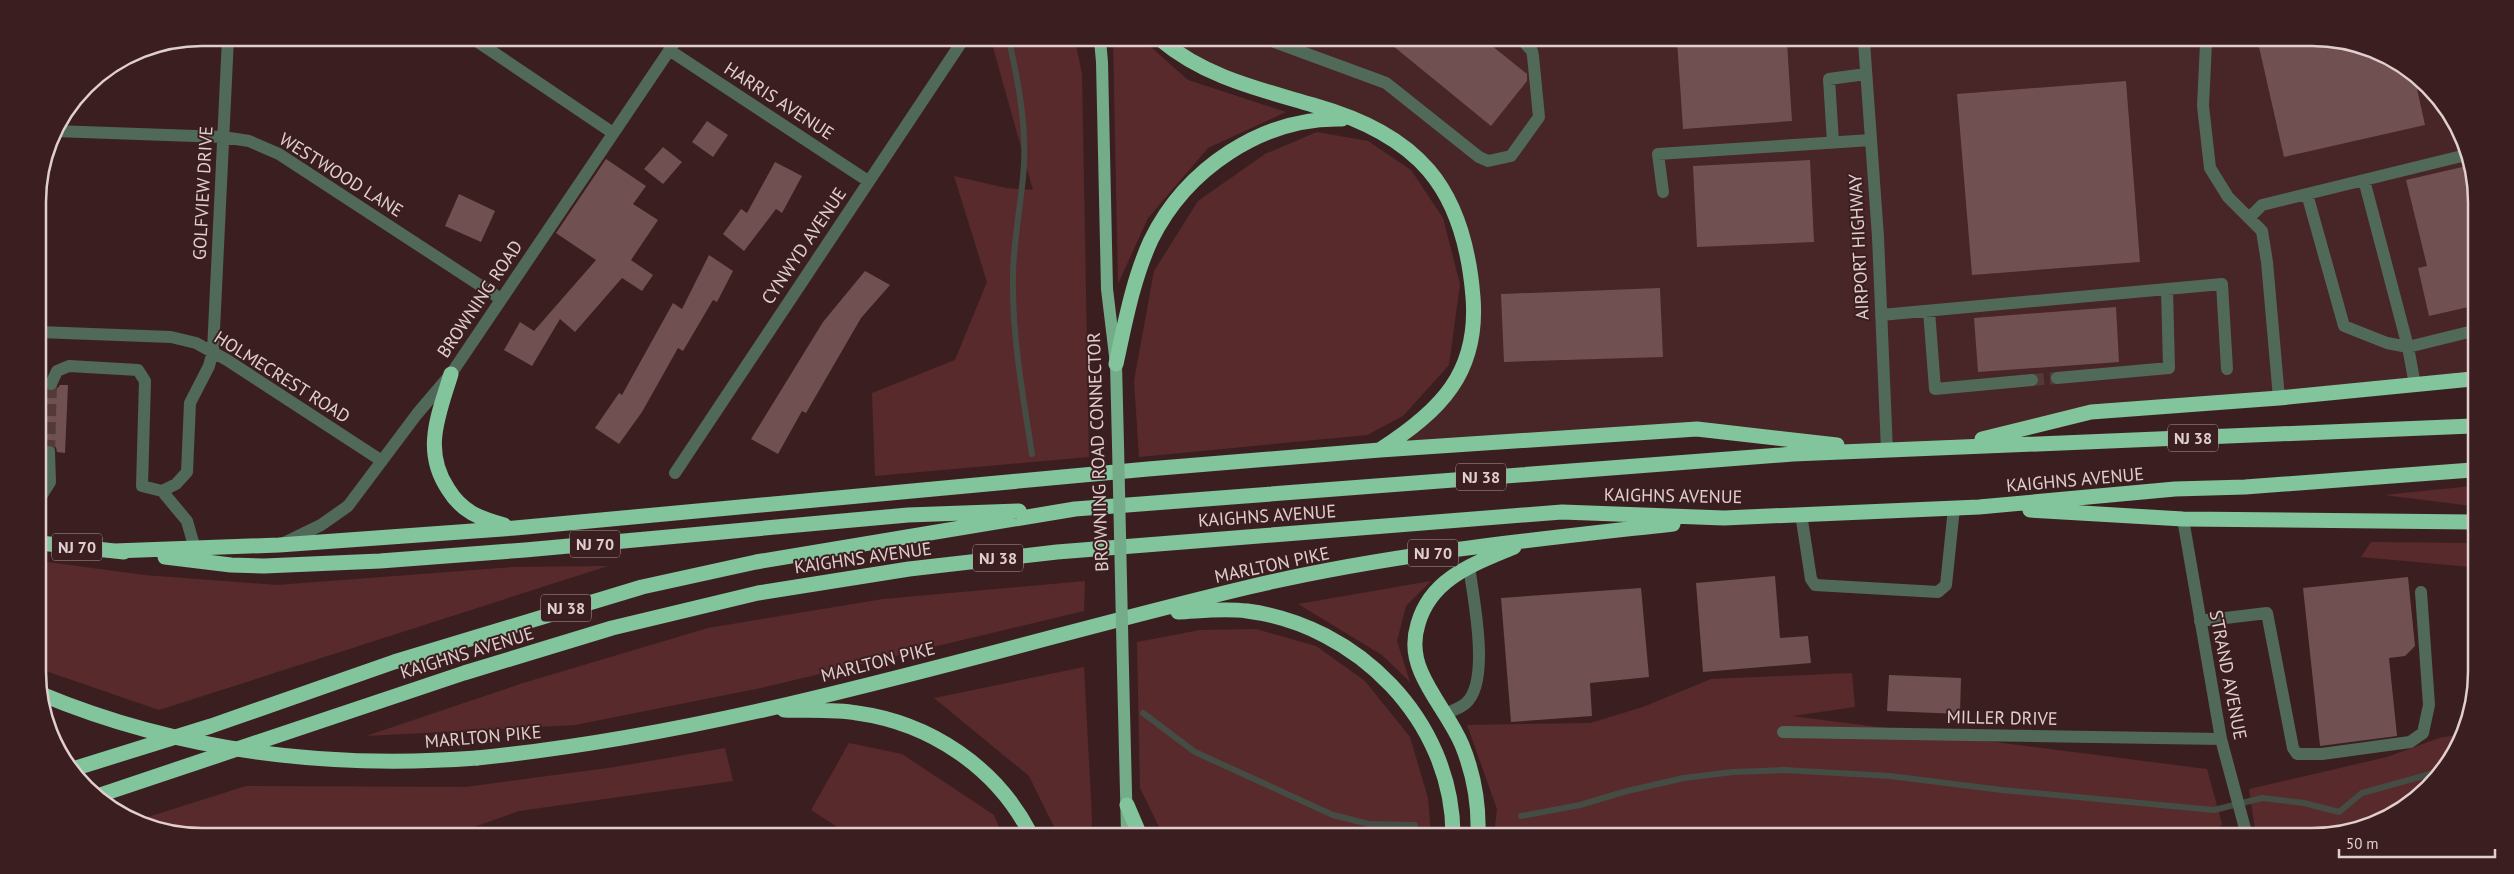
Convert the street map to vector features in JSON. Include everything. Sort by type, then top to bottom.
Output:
[{"type":"highway","points":[[1170,46],[1200,66],[1240,84],[1354,119],[1399,142],[1432,172],[1459,225],[1465,245],[1472,291],[1473,322],[1463,365],[1452,389],[1422,422],[1380,450]]},
{"type":"highway","points":[[1116,364],[1131,301],[1148,248],[1159,226],[1194,182],[1234,149],[1272,130],[1308,121],[1354,119]]},
{"type":"highway","points":[[451,374],[435,431],[433,451],[440,476],[456,501],[467,512],[479,518],[516,528]]},
{"type":"highway","points":[[1952,447],[2091,412],[2279,398],[2468,379]]},
{"type":"highway","name":"NJ 38","points":[[2435,427],[2468,421]]},
{"type":"highway","points":[[2435,427],[2468,426]]},
{"type":"highway","name":"KAIGHNS AVENUE","points":[[79,767],[211,726],[394,662],[642,587],[756,562],[1075,509],[1673,462],[1952,447],[2435,427]]},
{"type":"highway","points":[[114,551],[279,545],[516,528],[1148,469],[1380,450],[1697,429],[1887,451]]},
{"type":"highway","name":"KAIGHNS AVENUE","points":[[105,793],[498,662],[672,612],[794,587],[909,569],[1057,552],[1562,512],[1724,518],[1979,507],[2175,489],[2245,487],[2468,470]]},
{"type":"highway","points":[[1979,507],[2184,518],[2468,522]]},
{"type":"highway","name":"NJ 70","points":[[46,544],[231,565],[312,564],[526,550],[908,515],[1075,509]]},
{"type":"highway","name":"MARLTON PIKE","points":[[48,697],[126,726],[241,751],[350,761],[397,762],[477,758],[617,740],[765,709],[1250,587],[1382,561],[1531,539],[1724,518]]},
{"type":"highway","points":[[1477,827],[1473,781],[1468,762],[1445,714],[1420,672],[1414,646],[1416,632],[1420,617],[1433,593],[1445,581],[1470,566],[1531,539]]},
{"type":"highway","points":[[1147,614],[1246,610],[1285,619],[1309,628],[1350,650],[1384,676],[1423,725],[1440,762],[1446,782],[1452,827]]},
{"type":"highway","points":[[765,709],[855,712],[897,722],[932,736],[966,757],[987,775],[1018,810],[1027,828]]},
{"type":"highway","points":[[111,798],[136,784]]},
{"type":"highway","points":[[1127,805],[1137,828]]},
{"type":"main road","name":"BROWNING ROAD CONNECTOR","points":[[1101,46],[1106,289],[1116,364],[1127,828]]},
{"type":"street","name":"GOLFVIEW DRIVE","points":[[162,491],[176,484],[187,472],[190,403],[209,366],[212,351],[228,46]]},
{"type":"street","points":[[484,46],[613,133]]},
{"type":"street","name":"BROWNING ROAD","points":[[279,545],[335,516],[359,492],[417,414],[451,374],[672,46]]},
{"type":"street","name":"CYNWYD AVENUE","points":[[675,473],[959,46]]},
{"type":"street","points":[[1285,46],[1386,83],[1479,157],[1488,161],[1511,156],[1539,117],[1533,56],[1532,51],[1528,46]]},
{"type":"street","name":"AIRPORT HIGHWAY","points":[[1864,46],[1881,315],[1887,451]]},
{"type":"street","points":[[2206,46],[2203,106],[2210,168],[2228,197],[2262,231],[2267,262],[2279,398]]},
{"type":"street","name":"HARRIS AVENUE","points":[[669,50],[868,181]]},
{"type":"street","points":[[1834,142],[1829,79],[1866,74]]},
{"type":"street","name":"WESTWOOD LANE","points":[[63,131],[223,137],[249,141],[279,154],[501,299]]},
{"type":"street","points":[[1663,192],[1658,154],[1871,140]]},
{"type":"street","points":[[2249,218],[2262,205],[2460,156]]},
{"type":"street","points":[[2364,180],[2408,347],[2415,385]]},
{"type":"street","points":[[2307,194],[2344,326],[2387,343],[2408,347],[2468,332]]},
{"type":"street","points":[[1881,315],[2222,284],[2227,369]]},
{"type":"street","points":[[2057,378],[2170,368],[2167,290]]},
{"type":"street","points":[[1930,311],[1934,389],[2032,380]]},
{"type":"street","name":"HOLMECREST ROAD","points":[[47,332],[171,337],[196,343],[212,351],[382,461]]},
{"type":"street","points":[[51,384],[57,371],[62,367],[69,366],[132,369],[142,374],[145,381],[142,486],[162,491],[187,521],[195,549]]},
{"type":"street","points":[[46,488],[50,482],[49,452]]},
{"type":"street","points":[[1801,514],[1811,579],[1815,585],[1938,592],[1946,585],[1954,508]]},
{"type":"street","name":"STRAND AVENUE","points":[[2184,518],[2221,739],[2245,827]]},
{"type":"street","points":[[1445,714],[1466,703],[1475,690],[1479,644],[1470,566]]},
{"type":"street","points":[[2200,621],[2267,613],[2293,748],[2297,754],[2322,754],[2371,748],[2410,742],[2423,733],[2429,705],[2421,592]]},
{"type":"street","name":"MILLER DRIVE","points":[[1783,732],[2221,739]]},
{"type":"shaded area","points":[[993,46],[1076,46],[1082,74],[1089,457],[875,476],[872,393],[955,360],[987,282],[954,176],[1006,188],[1033,190]]},
{"type":"shaded area","points":[[1113,46],[1150,46],[1188,80],[1286,112],[1208,148],[1148,218],[1118,284]]},
{"type":"shaded area","points":[[1173,46],[2311,46],[2352,52],[2390,67],[2415,85],[2429,99],[2441,116],[2452,133],[2459,152],[2465,172],[2468,203],[2468,379],[2148,408],[1951,447],[1887,451],[1697,429],[1380,450],[1433,411],[1470,338],[1459,225],[1399,142],[1258,90]]},
{"type":"shaded area","points":[[1317,132],[1368,141],[1411,170],[1443,218],[1460,284],[1449,365],[1403,416],[1367,435],[1139,457],[1134,381],[1154,271],[1198,201],[1265,154]]},
{"type":"shaded area","points":[[2468,486],[2468,506],[2384,495]]},
{"type":"shaded area","points":[[2371,542],[2468,543],[2468,567],[2361,557]]},
{"type":"shaded area","points":[[46,562],[144,575],[277,585],[512,567],[608,566],[159,710],[46,671]]},
{"type":"shaded area","points":[[1085,581],[1084,611],[761,688],[575,725],[366,736],[523,683],[708,628],[883,599]]},
{"type":"shaded area","points":[[1431,581],[1406,606],[1397,641],[1410,682],[1382,655],[1298,604]]},
{"type":"shaded area","points":[[1256,629],[1316,646],[1365,681],[1410,737],[1428,798],[1430,827],[1159,828],[1140,788],[1137,642],[1200,630]]},
{"type":"shaded area","points":[[1084,667],[1091,828],[1054,828],[1029,776],[934,698]]},
{"type":"shaded area","points":[[1852,673],[1855,707],[1792,716],[2207,769],[2222,824],[2220,827],[1495,827],[1497,809],[1467,725],[1590,723],[1643,707],[1711,679]]},
{"type":"shaded area","points":[[2454,735],[2447,750],[2429,775],[2415,789],[2390,807],[2371,816],[2342,825],[2322,827],[2255,827],[2249,789],[2387,757],[2439,738]]},
{"type":"shaded area","points":[[849,743],[902,754],[994,815],[999,828],[838,828],[811,810]]},
{"type":"shaded area","points":[[725,748],[733,781],[519,811],[472,828],[203,828],[182,826],[147,817],[246,786],[465,787],[615,767]]},
{"type":"building","points":[[1393,46],[1492,46],[1527,74],[1527,81],[1491,126]]},
{"type":"building","points":[[1677,46],[1787,46],[1792,121],[1683,129]]},
{"type":"building","points":[[2311,46],[2332,48],[2371,58],[2390,67],[2417,87],[2425,125],[2284,157],[2259,47]]},
{"type":"building","points":[[2126,81],[2140,262],[1972,275],[1957,94]]},
{"type":"building","points":[[707,121],[728,135],[713,157],[692,142]]},
{"type":"building","points":[[663,147],[682,162],[663,184],[644,169]]},
{"type":"building","points":[[606,159],[646,186],[633,204],[658,220],[631,260],[653,275],[642,291],[622,278],[575,332],[560,319],[532,366],[504,350],[520,322],[534,331],[596,260],[556,233]]},
{"type":"building","points":[[1810,160],[1814,242],[1697,247],[1693,166]]},
{"type":"building","points":[[775,162],[802,176],[782,213],[776,209],[744,251],[723,234],[741,209],[747,213]]},
{"type":"building","points":[[2463,167],[2468,203],[2468,307],[2429,316],[2418,268],[2427,266],[2406,180]]},
{"type":"building","points":[[459,194],[495,211],[481,242],[445,226]]},
{"type":"building","points":[[709,255],[733,271],[717,302],[713,300],[683,351],[678,348],[642,412],[619,444],[595,428],[619,393],[622,395],[673,303],[682,309]]},
{"type":"building","points":[[865,271],[890,285],[861,318],[806,413],[802,411],[778,454],[751,439],[823,322]]},
{"type":"building","points":[[1660,288],[1663,357],[1504,362],[1501,294]]},
{"type":"building","points":[[2116,307],[2119,362],[1978,372],[1974,318]]},
{"type":"building","points":[[60,385],[68,385],[65,453],[57,452],[56,447],[46,445],[47,390],[51,392]]},
{"type":"building","points":[[1775,576],[1780,638],[1808,636],[1811,663],[1703,672],[1696,583]]},
{"type":"building","points":[[2408,577],[2415,646],[2405,656],[2389,658],[2397,736],[2320,746],[2303,588]]},
{"type":"building","points":[[1641,588],[1649,677],[1590,683],[1592,716],[1511,722],[1501,598]]},
{"type":"building","points":[[1889,675],[1961,678],[1960,714],[1887,711]]},
{"type":"waterway","points":[[1010,46],[1021,102],[1024,133],[1023,178],[1013,263],[1014,322],[1032,454]]},
{"type":"waterway","points":[[1143,713],[1195,752],[1333,815],[1369,824],[1415,825]]},
{"type":"waterway","points":[[1521,816],[1580,805],[1627,791],[1684,778],[1733,772],[1784,770],[1890,776],[2002,790],[2214,810],[2262,798],[2304,803],[2339,812],[2362,793],[2430,774]]},
{"type":"tunnel","points":[[2032,380],[2057,378]]},
{"type":"tunnel","points":[[49,452],[51,384]]}]
